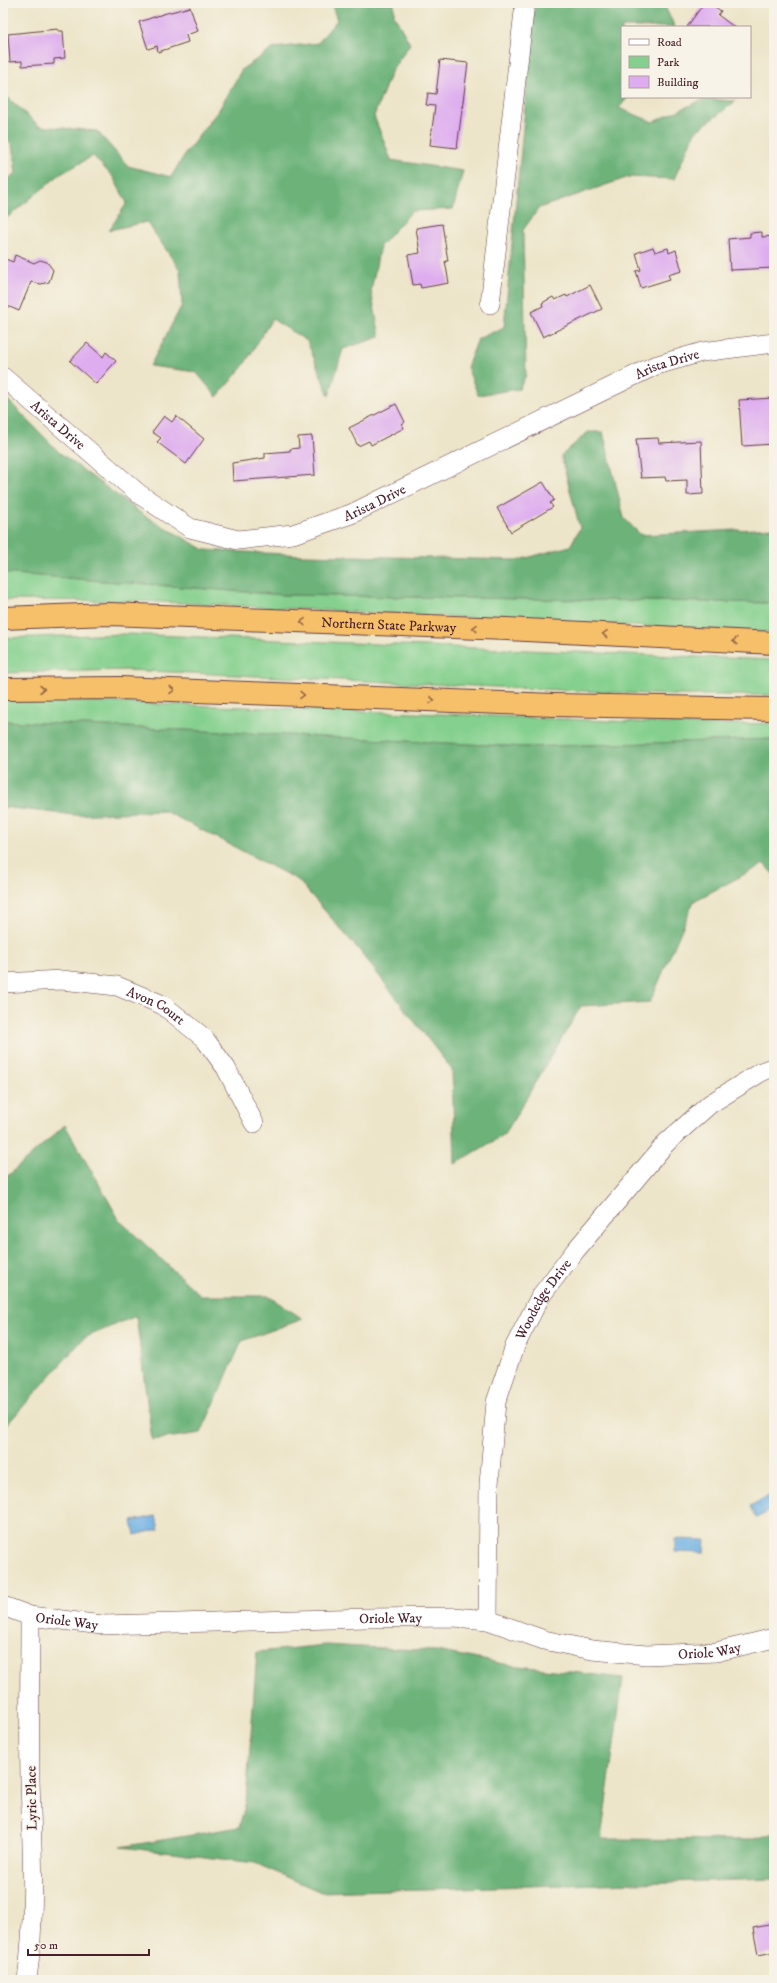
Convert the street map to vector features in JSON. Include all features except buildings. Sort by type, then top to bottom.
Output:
[{"type":"highway","name":"Northern State Parkway","points":[[3,618],[109,614],[507,629],[774,642]]},
{"type":"highway","points":[[3,689],[120,688],[554,705],[774,710]]},
{"type":"street","points":[[490,304],[525,3]]},
{"type":"street","name":"Arista Drive","points":[[3,377],[139,494],[190,528],[238,540],[293,534],[352,514],[654,366],[702,352],[774,343]]},
{"type":"street","name":"Avon Court","points":[[3,983],[62,980],[117,986],[162,1005],[204,1038],[226,1068],[254,1123]]},
{"type":"street","name":"Woodedge Drive","points":[[488,1620],[489,1484],[496,1402],[515,1346],[540,1297],[575,1251],[666,1143],[710,1104],[761,1072],[774,1067]]},
{"type":"street","name":"Oriole Way","points":[[3,1606],[30,1616],[102,1625],[454,1617],[488,1620],[551,1641],[592,1650],[647,1655],[716,1652],[774,1638]]},
{"type":"street","name":"Lyric Place","points":[[27,1980],[30,1955],[33,1885],[30,1764],[30,1616]]},
{"type":"green space","points":[[331,3],[394,3],[394,15],[410,44],[391,72],[374,116],[391,160],[463,171],[453,209],[412,211],[380,246],[371,291],[380,337],[343,349],[329,396],[307,341],[272,319],[244,365],[217,397],[196,372],[150,366],[182,305],[180,270],[147,222],[109,230],[127,203],[113,177],[93,156],[59,175],[3,221],[3,183],[16,173],[12,145],[3,136],[3,93],[39,126],[97,131],[128,166],[171,177],[185,154],[220,108],[242,69],[274,48],[318,43],[337,20]]},
{"type":"green space","points":[[535,3],[663,3],[674,26],[621,26],[621,98],[627,98],[619,108],[653,122],[704,99],[736,101],[695,132],[674,179],[629,177],[539,208],[523,230],[526,375],[519,389],[478,395],[467,367],[478,339],[504,327]]},
{"type":"green space","points":[[3,395],[60,453],[145,516],[205,550],[305,555],[519,560],[570,546],[580,528],[561,456],[588,432],[603,432],[624,518],[641,535],[774,528],[774,603],[284,595],[3,573]]},
{"type":"green space","points":[[3,573],[284,595],[774,603],[774,633],[140,601],[3,600]]},
{"type":"green space","points":[[127,634],[774,660],[774,695],[670,695],[126,670],[3,673],[3,638]]},
{"type":"green space","points":[[19,699],[704,725],[774,723],[774,739],[526,747],[3,721],[3,700]]},
{"type":"green space","points":[[3,721],[526,747],[774,739],[774,875],[764,864],[694,901],[650,1002],[581,1006],[505,1134],[455,1164],[452,1070],[359,950],[298,880],[165,811],[73,815],[3,807]]},
{"type":"green space","points":[[65,1125],[120,1221],[201,1296],[268,1296],[303,1319],[242,1341],[201,1433],[152,1440],[136,1316],[84,1338],[3,1429],[3,1180]]},
{"type":"green space","points":[[325,1645],[436,1651],[510,1665],[623,1678],[601,1839],[750,1840],[774,1833],[774,1879],[321,1892],[255,1863],[121,1847],[239,1827],[246,1802],[257,1652]]},
{"type":"water","points":[[774,1493],[774,1509],[756,1518],[750,1506]]},
{"type":"water","points":[[156,1516],[159,1529],[135,1535],[132,1521]]},
{"type":"water","points":[[675,1539],[705,1540],[704,1553],[675,1552]]}]
